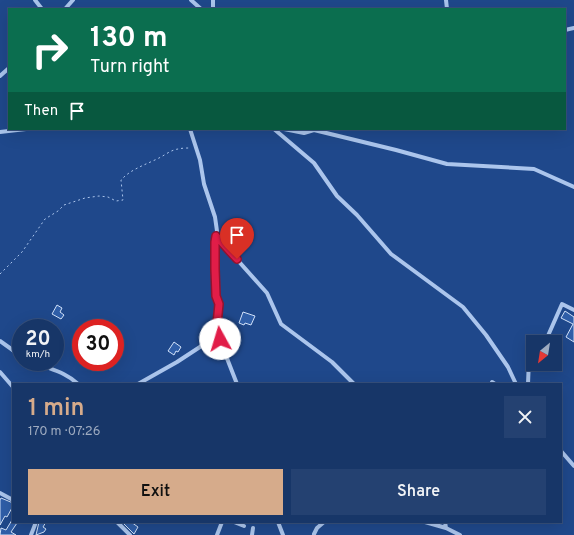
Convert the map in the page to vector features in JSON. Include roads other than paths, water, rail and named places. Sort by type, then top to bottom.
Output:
[{"type":"street","points":[[35,0],[41,8]]},
{"type":"street","points":[[66,8],[73,0]]},
{"type":"street","points":[[191,0],[200,8]]},
{"type":"street","points":[[0,76],[8,69]]},
{"type":"street","points":[[0,132],[17,130]]},
{"type":"street","points":[[190,130],[200,160],[204,184],[215,217],[217,231],[215,242],[216,296],[219,304],[217,324],[220,339],[237,383]]},
{"type":"street","points":[[275,130],[314,163],[337,196],[357,215],[391,254],[463,307],[486,334],[500,354],[508,366],[516,383]]},
{"type":"street","points":[[289,130],[304,133],[314,130],[447,164],[534,169],[574,187]]},
{"type":"street","points":[[216,236],[267,292],[281,324],[332,362],[353,383]]},
{"type":"street","points":[[548,335],[562,304],[574,310]]},
{"type":"street","points":[[140,383],[177,362],[206,343],[220,339]]},
{"type":"street","points":[[0,341],[12,350]]},
{"type":"street","points":[[58,371],[75,380],[77,383]]},
{"type":"street","points":[[528,383],[529,371]]},
{"type":"street","points":[[0,372],[12,386]]},
{"type":"street","points":[[562,452],[574,466]]},
{"type":"street","points":[[0,493],[12,499]]},
{"type":"street","points":[[31,535],[36,523]]},
{"type":"street","points":[[118,523],[130,535]]},
{"type":"street","points":[[217,535],[222,523]]},
{"type":"street","points":[[236,523],[244,526]]},
{"type":"street","points":[[278,523],[283,535]]},
{"type":"street","points":[[314,534],[317,528],[323,523]]},
{"type":"street","points":[[428,523],[446,528],[460,535]]},
{"type":"street","points":[[444,523],[446,528]]},
{"type":"street","points":[[252,535],[253,528]]}]
